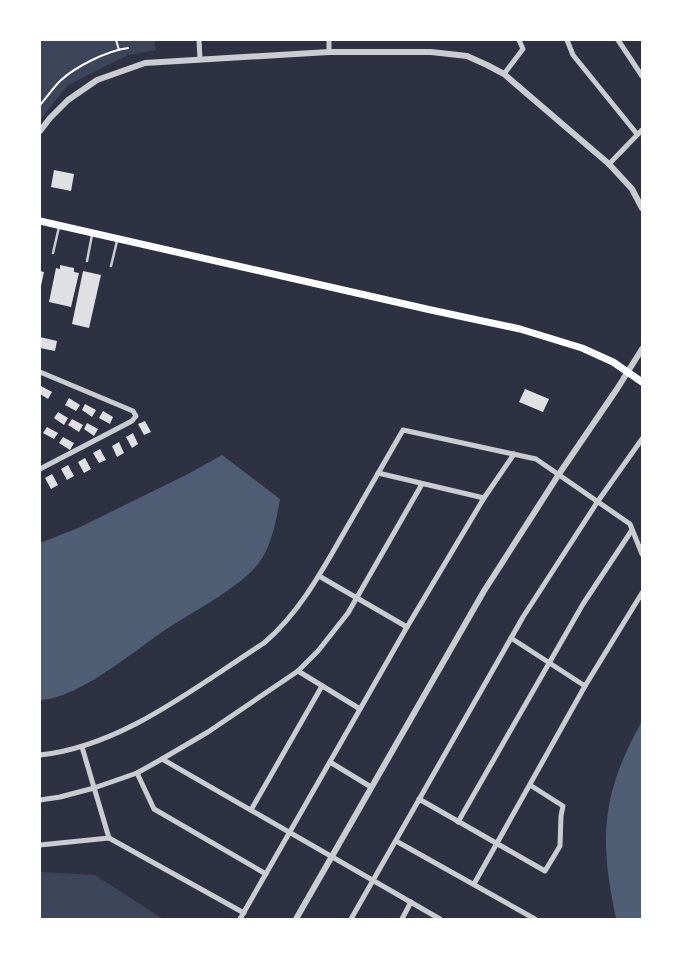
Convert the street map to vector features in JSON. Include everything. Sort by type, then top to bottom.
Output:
[{"type":"main road","points":[[40,221],[117,240],[520,329],[582,348],[613,362],[642,382]]},
{"type":"street","points":[[199,40],[200,59]]},
{"type":"street","points":[[329,40],[329,52]]},
{"type":"street","points":[[504,74],[524,49],[519,40]]},
{"type":"street","points":[[567,40],[574,55],[637,134]]},
{"type":"street","points":[[618,40],[642,76]]},
{"type":"street","points":[[40,132],[50,118],[68,100],[97,80],[144,63],[329,52],[431,52],[467,56],[504,74],[609,164],[632,189],[642,208]]},
{"type":"street","points":[[609,164],[642,130]]},
{"type":"street","points":[[296,919],[484,591],[642,349]]},
{"type":"street","points":[[40,372],[134,411],[136,416],[132,421],[40,469]]},
{"type":"street","points":[[40,754],[82,747],[136,725],[264,643],[296,610],[319,576],[403,430],[536,459],[630,524],[642,554]]},
{"type":"street","points":[[351,919],[511,638],[598,501],[642,439]]},
{"type":"street","points":[[636,448],[642,452]]},
{"type":"street","points":[[240,919],[407,627],[484,498],[514,454]]},
{"type":"street","points":[[378,473],[484,498]]},
{"type":"street","points":[[40,800],[94,788],[137,773],[208,732],[298,671],[334,632],[358,598],[422,484]]},
{"type":"street","points":[[458,822],[583,604],[632,530]]},
{"type":"street","points":[[319,576],[407,627]]},
{"type":"street","points":[[474,884],[585,686],[642,593]]},
{"type":"street","points":[[511,638],[585,686]]},
{"type":"street","points":[[298,671],[360,709]]},
{"type":"street","points":[[251,810],[322,686]]},
{"type":"street","points":[[82,747],[109,838]]},
{"type":"street","points":[[162,760],[440,919]]},
{"type":"street","points":[[330,762],[371,787]]},
{"type":"street","points":[[137,773],[154,809],[266,874]]},
{"type":"street","points":[[419,800],[545,871],[560,846],[563,806],[530,785]]},
{"type":"street","points":[[40,845],[109,838],[244,914]]},
{"type":"street","points":[[396,841],[535,919]]},
{"type":"street","points":[[402,919],[411,902]]},
{"type":"lane","points":[[53,253],[59,226]]},
{"type":"lane","points":[[87,261],[93,234]]},
{"type":"lane","points":[[111,266],[117,240]]},
{"type":"path","points":[[116,40],[119,50]]},
{"type":"path","points":[[40,105],[61,80],[86,64],[128,48]]},
{"type":"shaded area","points":[[40,40],[158,40],[154,43],[156,50],[128,55],[68,85],[40,120]]},
{"type":"shaded area","points":[[222,455],[280,499],[270,541],[258,564],[250,573],[227,591],[165,630],[88,683],[55,698],[40,700],[40,543],[78,528],[186,475]]},
{"type":"shaded area","points":[[642,721],[642,919],[616,919],[607,864],[607,817],[618,772],[628,747]]},
{"type":"shaded area","points":[[40,872],[95,875],[163,919],[40,919]]},
{"type":"building","points":[[54,170],[74,174],[71,191],[51,187]]},
{"type":"building","points":[[60,265],[74,268],[74,272],[79,273],[71,307],[49,302],[56,268],[60,269]]},
{"type":"building","points":[[40,271],[44,272],[41,286],[40,286]]},
{"type":"building","points":[[83,271],[101,275],[89,328],[72,324]]},
{"type":"building","points":[[40,337],[57,341],[55,351],[40,348]]},
{"type":"building","points":[[41,386],[52,392],[48,399],[40,394]]},
{"type":"building","points":[[525,389],[549,399],[543,412],[519,402]]},
{"type":"building","points":[[69,398],[80,405],[76,411],[65,405]]},
{"type":"building","points":[[85,404],[96,410],[92,417],[82,410]]},
{"type":"building","points":[[103,411],[113,417],[110,424],[99,418]]},
{"type":"building","points":[[58,412],[68,418],[64,425],[54,418]]},
{"type":"building","points":[[72,419],[83,425],[79,432],[68,425]]},
{"type":"building","points":[[145,421],[151,432],[144,435],[138,424]]},
{"type":"building","points":[[87,423],[98,429],[94,436],[84,429]]},
{"type":"building","points":[[47,427],[58,433],[54,439],[43,433]]},
{"type":"building","points":[[133,433],[138,444],[132,448],[126,437]]},
{"type":"building","points":[[63,437],[74,443],[70,450],[59,443]]},
{"type":"building","points":[[119,442],[124,453],[117,457],[112,446]]},
{"type":"building","points":[[100,449],[106,460],[99,463],[93,453]]},
{"type":"building","points":[[85,458],[91,469],[84,473],[78,462]]},
{"type":"building","points":[[68,465],[74,476],[67,480],[61,469]]},
{"type":"building","points":[[52,474],[58,485],[51,489],[45,478]]}]
